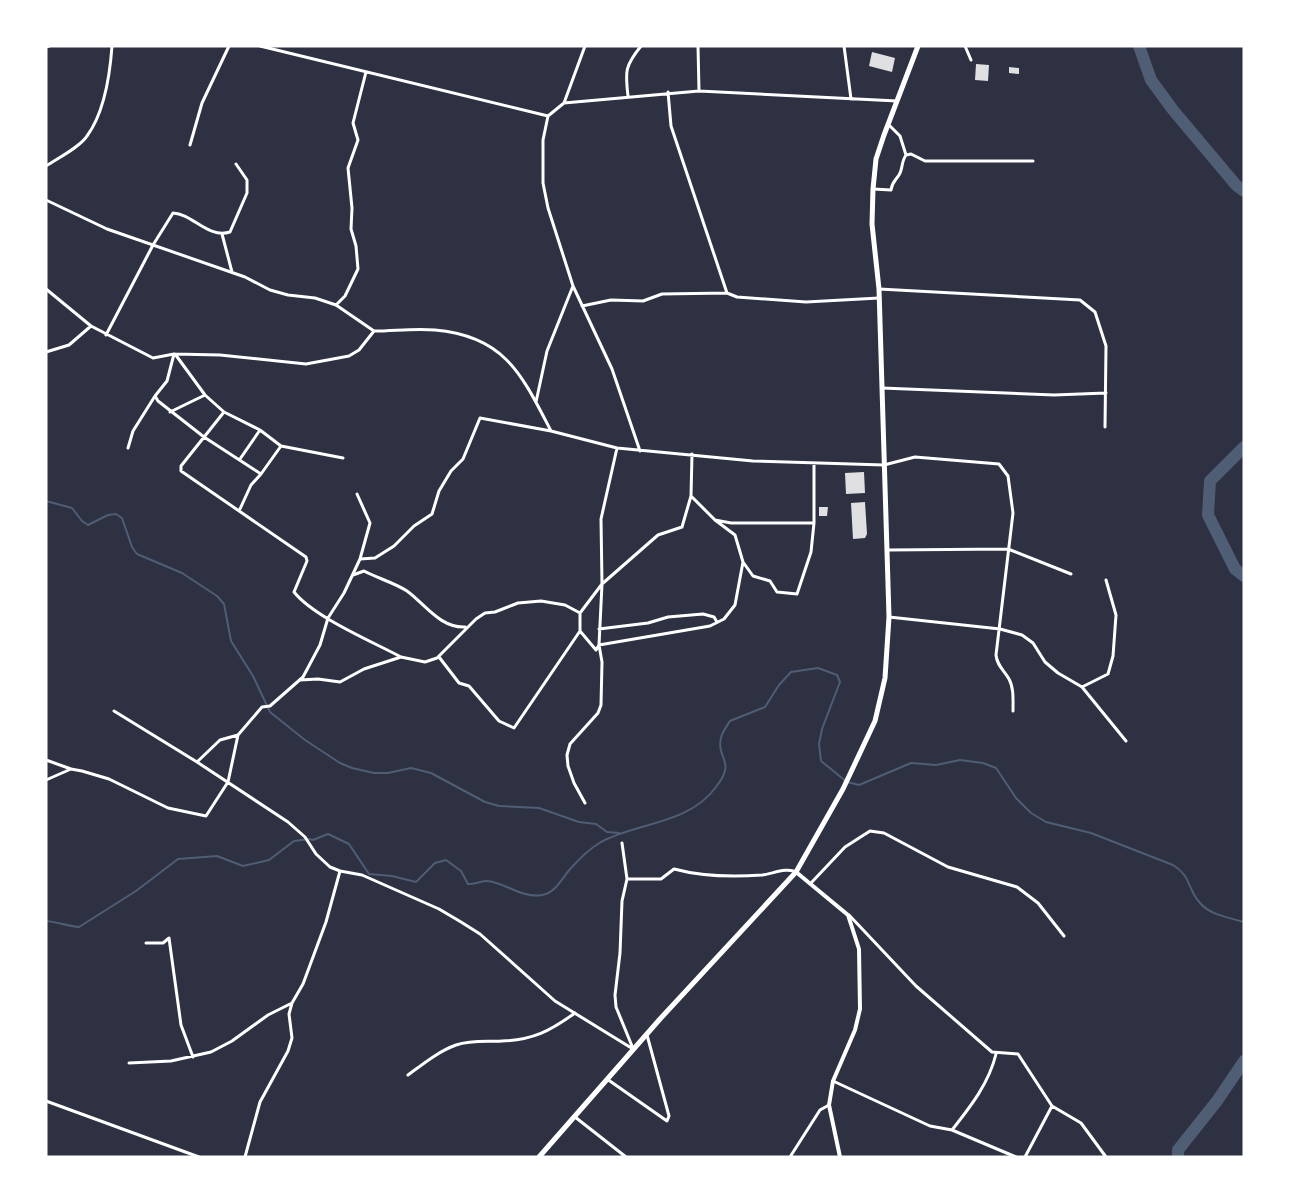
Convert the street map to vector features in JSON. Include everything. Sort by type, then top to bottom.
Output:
[{"type":"main road","points":[[539,1157],[633,1048],[796,872],[848,779],[875,721],[885,678],[889,617],[879,289],[872,224],[873,189],[876,159],[888,124],[899,102],[918,46]]},
{"type":"street","points":[[46,166],[87,137],[98,114],[111,63],[112,46]]},
{"type":"street","points":[[190,145],[202,103],[229,46]]},
{"type":"street","points":[[260,46],[548,116]]},
{"type":"street","points":[[585,46],[564,103],[548,116],[543,140],[543,183],[548,208],[573,286],[612,369],[640,451]]},
{"type":"street","points":[[628,96],[625,71],[627,64],[641,46]]},
{"type":"street","points":[[698,46],[699,91]]},
{"type":"street","points":[[844,46],[851,99]]},
{"type":"street","points":[[965,46],[971,60]]},
{"type":"street","points":[[336,305],[345,296],[358,269],[356,246],[351,229],[348,168],[358,140],[353,123],[366,72]]},
{"type":"street","points":[[564,103],[668,92],[699,91],[899,102]]},
{"type":"street","points":[[668,92],[671,126],[727,293]]},
{"type":"street","points":[[888,124],[900,136],[906,155]]},
{"type":"street","points":[[873,189],[891,190],[892,182],[900,174],[902,160],[906,155],[911,154],[925,161],[1033,160]]},
{"type":"street","points":[[106,335],[153,245],[173,213],[211,232],[222,234],[230,232],[247,193],[247,180],[236,164]]},
{"type":"street","points":[[46,200],[107,229],[232,273],[270,290],[288,295],[315,298],[336,305],[374,331],[434,330],[462,334],[497,350],[510,361],[536,403],[551,432]]},
{"type":"street","points":[[222,234],[232,273]]},
{"type":"street","points":[[536,403],[547,351],[573,286]]},
{"type":"street","points":[[46,289],[91,326],[153,358],[174,354],[220,355],[306,364],[349,356],[359,350],[374,331]]},
{"type":"street","points":[[879,289],[1080,300],[1095,312],[1102,326],[1106,346],[1105,428]]},
{"type":"street","points":[[582,306],[611,300],[643,301],[662,294],[727,293],[737,297],[806,302],[879,298]]},
{"type":"street","points":[[46,352],[69,345],[91,326]]},
{"type":"street","points":[[174,354],[205,395],[224,412],[260,430],[281,446],[343,458]]},
{"type":"street","points":[[128,448],[133,431],[167,381],[174,354]]},
{"type":"street","points":[[882,388],[1054,395],[1106,393]]},
{"type":"street","points":[[170,412],[205,395]]},
{"type":"street","points":[[155,396],[170,412],[204,437],[261,474]]},
{"type":"street","points":[[224,412],[180,466],[181,471],[240,509],[306,557],[307,561],[294,592],[299,598],[328,618],[400,657],[425,662],[439,657],[465,627],[485,613],[495,612],[518,603],[541,601],[565,605],[580,613]]},
{"type":"street","points":[[360,559],[376,558],[394,546],[414,526],[432,514],[439,491],[451,471],[463,459],[480,418],[551,432],[617,448],[640,451],[692,454],[753,461],[884,465],[915,457],[999,464],[1008,476],[1013,513],[996,663],[1010,680],[1014,696],[1013,710]]},
{"type":"street","points":[[240,459],[260,430]]},
{"type":"street","points":[[240,509],[251,485],[281,446]]},
{"type":"street","points":[[585,803],[574,783],[568,766],[567,755],[570,744],[598,712],[601,705],[602,662],[599,629],[602,584],[601,519],[617,448]]},
{"type":"street","points":[[439,657],[459,683],[469,686],[499,721],[514,728],[580,631],[580,613],[602,584],[658,535],[682,526],[691,496],[692,454]]},
{"type":"street","points":[[691,496],[715,520],[735,535],[743,562],[753,576],[770,581],[777,592],[797,594],[811,552],[814,523],[814,463]]},
{"type":"street","points":[[46,760],[109,779],[168,808],[206,816],[228,782],[238,735],[262,707],[270,706],[300,680],[314,658],[328,618],[360,559],[370,523],[357,494]]},
{"type":"street","points":[[715,520],[731,523],[814,523]]},
{"type":"street","points":[[888,550],[1008,549],[1071,574]]},
{"type":"street","points":[[580,631],[596,650],[599,645],[710,626],[724,619],[734,605],[743,562]]},
{"type":"street","points":[[352,576],[364,572],[406,590],[443,622],[455,628],[465,627]]},
{"type":"street","points":[[1082,687],[1108,674],[1113,656],[1116,615],[1106,580]]},
{"type":"street","points":[[599,629],[648,623],[668,617],[703,614],[714,617],[717,622]]},
{"type":"street","points":[[889,617],[1000,629],[1022,635],[1033,643],[1045,662],[1058,674],[1082,687],[1126,741]]},
{"type":"street","points":[[300,680],[318,679],[340,682],[364,669],[400,657]]},
{"type":"street","points":[[114,711],[228,782],[305,837],[316,854],[330,867],[362,875],[439,909],[461,922],[480,934],[555,1002],[633,1048]]},
{"type":"street","points":[[197,762],[220,740],[238,735]]},
{"type":"street","points":[[46,780],[71,769]]},
{"type":"street","points":[[811,883],[845,847],[870,831],[884,833],[948,867],[1017,887],[1038,904],[1064,936]]},
{"type":"street","points":[[622,843],[627,879],[619,924],[620,952],[614,995],[616,1007],[633,1048]]},
{"type":"street","points":[[627,879],[661,880],[674,869],[734,876],[761,875],[790,870],[796,872],[848,915],[916,986],[996,1054]]},
{"type":"street","points":[[245,1157],[260,1102],[292,1038],[289,1014],[292,1003],[303,984],[326,922],[340,871]]},
{"type":"street","points":[[840,1157],[829,1105],[833,1081],[855,1030],[860,1009],[859,949],[848,915]]},
{"type":"street","points":[[146,942],[163,943],[169,938],[181,1025],[193,1057]]},
{"type":"street","points":[[129,1063],[150,1063],[193,1057],[211,1052],[232,1041],[246,1029],[292,1003]]},
{"type":"street","points":[[408,1075],[428,1060],[456,1045],[473,1041],[523,1040],[549,1032],[575,1014]]},
{"type":"street","points":[[607,1079],[667,1121],[669,1116],[647,1034]]},
{"type":"street","points":[[996,1054],[1006,1051],[1018,1054],[1052,1106],[1080,1123],[1106,1157]]},
{"type":"street","points":[[952,1130],[975,1101],[992,1071],[996,1054]]},
{"type":"street","points":[[833,1081],[930,1126],[952,1130],[1016,1157]]},
{"type":"street","points":[[46,1101],[199,1157]]},
{"type":"street","points":[[790,1157],[820,1110],[829,1105]]},
{"type":"street","points":[[1025,1157],[1052,1106]]},
{"type":"street","points":[[575,1116],[626,1157]]},
{"type":"building","points":[[872,52],[895,58],[892,72],[869,66]]},
{"type":"building","points":[[976,64],[989,65],[988,81],[975,80]]},
{"type":"building","points":[[1009,67],[1019,68],[1019,74],[1009,73]]},
{"type":"building","points":[[864,472],[865,493],[846,494],[845,473]]},
{"type":"building","points":[[865,502],[867,534],[865,538],[853,539],[851,503]]},
{"type":"building","points":[[819,507],[828,507],[827,516],[819,516]]},
{"type":"waterway","points":[[1139,46],[1151,80],[1173,110],[1236,185],[1244,191]]},
{"type":"waterway","points":[[1244,447],[1210,481],[1208,515],[1235,569],[1244,576]]},
{"type":"waterway","points":[[46,501],[72,508],[82,521],[88,525],[108,515],[116,514],[122,518],[132,547],[137,554],[182,573],[217,596],[224,604],[231,641],[253,676],[270,712],[305,740],[340,763],[374,773],[388,773],[411,768],[431,773],[485,802],[499,806],[539,808],[579,822],[596,824],[607,832],[619,833]]},
{"type":"waterway","points":[[46,921],[79,927],[136,891],[178,859],[217,856],[243,866],[269,860],[294,841],[313,840],[328,834],[349,844],[369,874],[392,876],[416,882],[435,863],[446,860],[461,871],[468,884],[487,881],[528,895],[547,894],[555,888],[582,857],[601,842],[615,835],[677,816],[705,799],[716,787],[725,771],[720,745],[722,734],[730,721],[765,707],[779,685],[791,672],[818,668],[837,675],[840,682],[822,729],[819,744],[821,761],[847,782],[859,785],[911,763],[936,765],[960,760],[983,763],[996,768],[1016,798],[1031,813],[1046,822],[1091,833],[1173,865],[1183,874],[1196,898],[1204,907],[1220,916],[1244,922]]},
{"type":"waterway","points":[[1178,1157],[1178,1150],[1217,1101],[1244,1061]]}]
